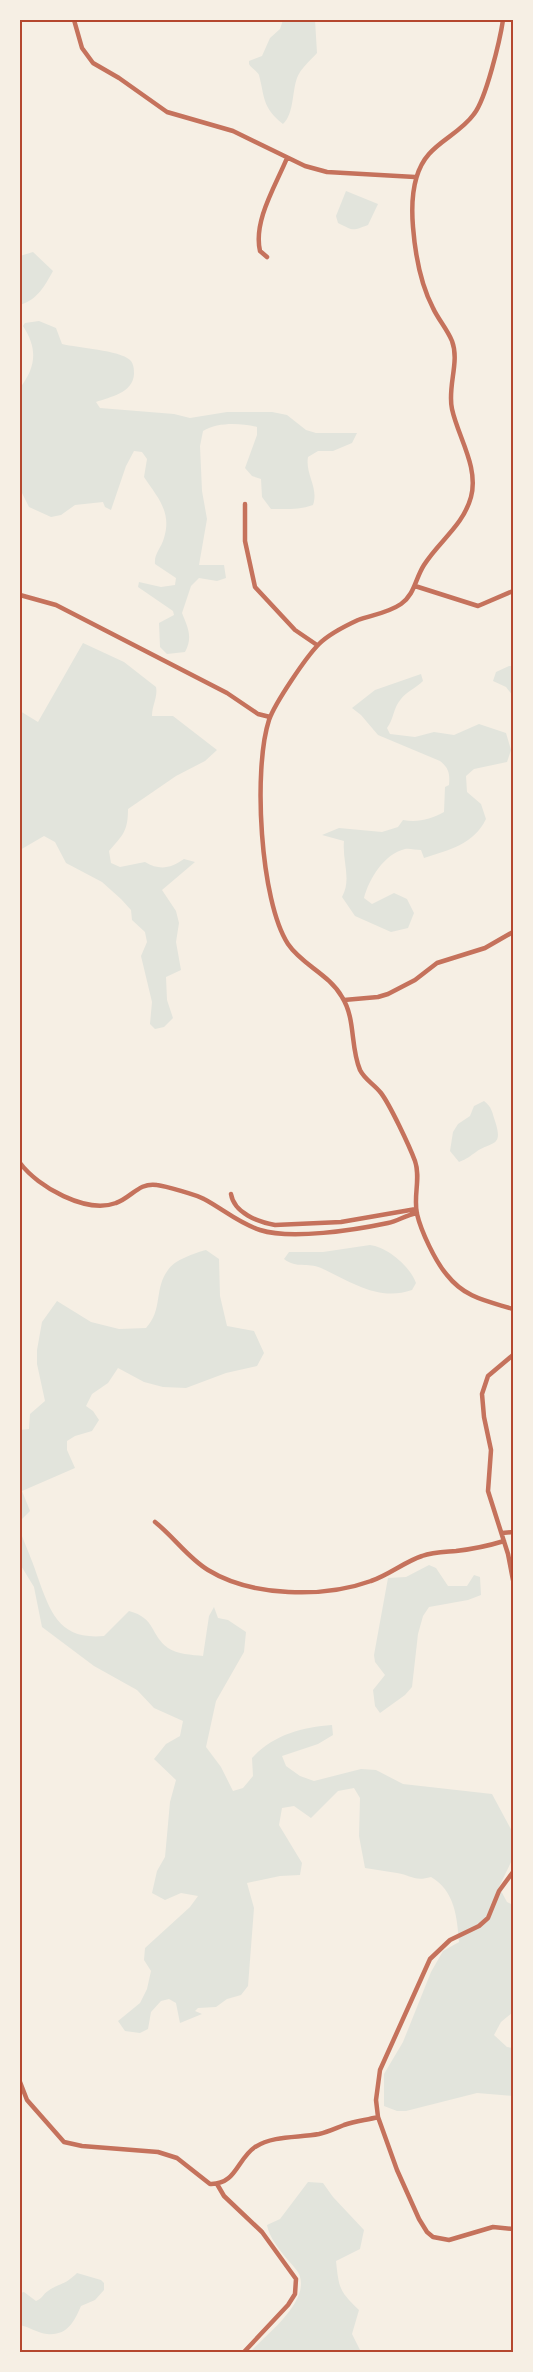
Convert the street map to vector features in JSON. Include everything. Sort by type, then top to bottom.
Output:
[{"type":"street","points":[[74,20],[82,48],[93,63],[119,78],[153,104],[178,117],[211,123],[233,131],[286,158],[327,172],[415,177]]},
{"type":"street","points":[[503,20],[483,101],[468,121],[429,153],[415,177],[413,227],[421,271],[432,307],[452,342],[454,359],[450,397],[452,410],[472,470],[473,484],[465,514],[454,530],[426,562],[408,597],[397,606],[342,628],[317,645],[270,717],[266,736],[260,802],[265,870],[280,927],[290,948],[321,972],[344,1000],[350,1013],[354,1051],[362,1074],[383,1096],[415,1162],[417,1172],[417,1212],[436,1259],[448,1277],[476,1298],[513,1309]]},
{"type":"street","points":[[267,257],[260,251],[259,233],[286,158]]},
{"type":"street","points":[[246,504],[245,541],[255,587],[295,630],[317,645]]},
{"type":"street","points":[[415,586],[478,606],[513,591]]},
{"type":"street","points":[[20,595],[56,605],[227,693],[258,714],[270,717]]},
{"type":"street","points":[[344,1000],[378,997],[388,994],[414,980],[437,963],[485,948],[513,932]]},
{"type":"street","points":[[20,1163],[41,1183],[85,1204],[115,1204],[144,1185],[159,1185],[203,1198],[235,1220],[271,1233],[311,1233],[362,1228],[390,1223],[417,1212]]},
{"type":"street","points":[[231,1194],[236,1205],[244,1214],[265,1224],[275,1225],[341,1222],[417,1212]]},
{"type":"street","points":[[513,1355],[488,1376],[482,1394],[490,1450],[488,1491],[502,1533],[513,1580]]},
{"type":"street","points":[[155,1522],[199,1564],[218,1575],[263,1589],[290,1592],[348,1588],[372,1581],[410,1560],[425,1555],[474,1549],[504,1541]]},
{"type":"street","points":[[502,1533],[513,1532]]},
{"type":"street","points":[[513,1872],[499,1891],[488,1918],[479,1926],[450,1940],[436,1951],[422,1973],[396,2038],[380,2070],[376,2088],[378,2117],[404,2188],[418,2219],[427,2232],[433,2237],[449,2240],[493,2226],[513,2229]]},
{"type":"street","points":[[20,2082],[28,2100],[64,2142],[82,2146],[158,2152],[177,2158],[210,2184],[217,2184],[233,2175],[248,2153],[256,2146],[279,2138],[318,2134],[353,2122],[378,2117]]},
{"type":"street","points":[[217,2184],[224,2196],[262,2232],[296,2279],[295,2294],[288,2305],[244,2352]]},
{"type":"shaded area","points":[[283,20],[315,20],[317,53],[298,75],[289,115],[283,124],[271,112],[265,102],[259,75],[249,64],[249,61],[262,56],[270,38],[280,29]]},
{"type":"shaded area","points":[[346,191],[378,204],[368,225],[353,229],[338,223],[336,216]]},
{"type":"shaded area","points":[[33,252],[53,271],[36,296],[20,305],[20,256]]},
{"type":"shaded area","points":[[39,321],[56,328],[62,344],[117,354],[130,360],[134,367],[134,374],[130,386],[114,396],[96,402],[100,408],[174,414],[190,418],[227,412],[272,412],[287,415],[306,430],[316,433],[357,433],[352,443],[333,451],[318,451],[308,457],[308,469],[314,493],[313,505],[308,507],[271,509],[262,497],[261,479],[252,476],[245,468],[257,435],[257,427],[229,424],[215,426],[203,431],[200,446],[202,491],[207,519],[199,565],[224,565],[226,578],[217,581],[199,578],[191,586],[182,613],[188,628],[189,637],[185,652],[167,654],[160,647],[159,623],[174,615],[173,611],[138,587],[139,582],[161,587],[175,585],[176,578],[155,564],[164,538],[166,520],[159,499],[144,477],[147,459],[142,452],[134,451],[126,466],[111,510],[105,507],[103,502],[75,505],[61,515],[51,517],[29,507],[20,489],[20,388],[29,373],[33,358],[31,342],[23,326],[25,323]]},
{"type":"shaded area","points":[[83,643],[124,662],[156,687],[152,716],[173,716],[217,750],[205,761],[176,776],[128,809],[126,828],[109,851],[111,863],[120,867],[145,862],[156,867],[165,867],[175,865],[184,859],[195,862],[162,890],[176,911],[179,923],[176,942],[181,970],[166,977],[167,1000],[173,1018],[164,1027],[155,1029],[150,1024],[152,1002],[141,956],[147,942],[145,932],[132,920],[131,910],[102,882],[66,863],[55,842],[44,836],[20,850],[20,711],[38,722]]},
{"type":"shaded area","points":[[513,666],[513,696],[506,687],[493,681],[496,672]]},
{"type":"shaded area","points":[[421,674],[423,681],[398,702],[387,728],[390,734],[415,737],[434,732],[454,735],[479,724],[506,733],[511,750],[507,762],[474,769],[466,776],[467,792],[481,804],[486,819],[475,835],[460,845],[424,858],[421,850],[407,849],[397,852],[378,868],[364,898],[372,904],[394,893],[407,899],[414,913],[408,928],[391,932],[355,916],[342,897],[346,883],[344,841],[322,835],[339,828],[382,832],[398,827],[403,820],[424,820],[444,812],[445,787],[449,785],[449,774],[445,766],[440,761],[378,735],[361,715],[352,708],[375,690]]},
{"type":"shaded area","points":[[484,1101],[489,1105],[492,1112],[497,1130],[497,1140],[459,1162],[450,1151],[453,1132],[458,1124],[470,1116],[474,1106]]},
{"type":"shaded area","points":[[370,1245],[384,1249],[409,1270],[416,1283],[412,1290],[400,1293],[376,1292],[316,1266],[293,1264],[284,1259],[289,1252],[323,1252]]},
{"type":"shaded area","points":[[206,1250],[219,1259],[220,1296],[227,1326],[254,1331],[264,1353],[257,1366],[226,1373],[186,1388],[163,1387],[144,1382],[118,1368],[108,1383],[92,1394],[86,1406],[93,1411],[99,1420],[92,1431],[75,1436],[67,1441],[67,1450],[75,1468],[22,1491],[30,1511],[20,1521],[20,1430],[29,1429],[30,1414],[45,1401],[37,1364],[37,1350],[42,1322],[57,1301],[91,1322],[119,1329],[146,1328],[155,1314],[161,1284],[171,1266],[180,1260]]},
{"type":"shaded area","points":[[20,1531],[53,1613],[67,1629],[77,1634],[104,1636],[129,1611],[144,1618],[162,1643],[168,1648],[180,1653],[203,1656],[209,1616],[214,1607],[218,1618],[228,1620],[246,1632],[244,1652],[216,1701],[206,1747],[221,1767],[233,1791],[243,1788],[253,1776],[252,1758],[269,1743],[299,1730],[332,1725],[333,1735],[318,1744],[282,1756],[286,1766],[300,1776],[314,1781],[361,1769],[376,1770],[403,1784],[492,1794],[513,1833],[513,1858],[499,1887],[507,1902],[513,1905],[513,2012],[501,2022],[494,2035],[507,2047],[513,2048],[513,2096],[477,2093],[406,2111],[397,2111],[384,2106],[384,2074],[403,2042],[431,1972],[443,1951],[459,1942],[456,1914],[453,1905],[450,1897],[439,1883],[431,1877],[416,1878],[365,1868],[359,1836],[360,1798],[354,1788],[338,1791],[311,1818],[294,1806],[282,1808],[279,1825],[302,1863],[300,1875],[280,1876],[247,1883],[254,1908],[248,1986],[241,1995],[227,1999],[216,2007],[198,2008],[195,2011],[202,2014],[180,2023],[176,2003],[169,1999],[161,2001],[151,2012],[148,2029],[140,2033],[125,2031],[118,2021],[140,2003],[147,1989],[151,1971],[144,1960],[145,1948],[190,1907],[198,1896],[181,1893],[165,1900],[152,1893],[157,1871],[165,1857],[170,1802],[176,1780],[154,1759],[166,1744],[180,1736],[183,1721],[154,1708],[137,1690],[94,1666],[42,1627],[34,1587],[20,1564]]},
{"type":"shaded area","points":[[429,1565],[436,1568],[448,1586],[467,1586],[474,1575],[480,1577],[481,1595],[468,1600],[429,1607],[423,1616],[418,1634],[412,1687],[405,1695],[380,1713],[375,1706],[373,1690],[385,1675],[375,1662],[374,1655],[388,1578],[406,1577]]},
{"type":"shaded area","points":[[308,2182],[323,2183],[333,2197],[364,2230],[360,2249],[336,2261],[341,2288],[347,2298],[359,2310],[352,2334],[361,2352],[250,2352],[284,2318],[298,2297],[301,2287],[297,2270],[275,2243],[267,2225],[280,2219]]},
{"type":"shaded area","points":[[77,2273],[101,2280],[104,2283],[104,2290],[95,2300],[81,2306],[69,2327],[60,2333],[47,2334],[20,2325],[20,2293],[24,2292],[36,2301],[52,2288],[69,2280]]}]
